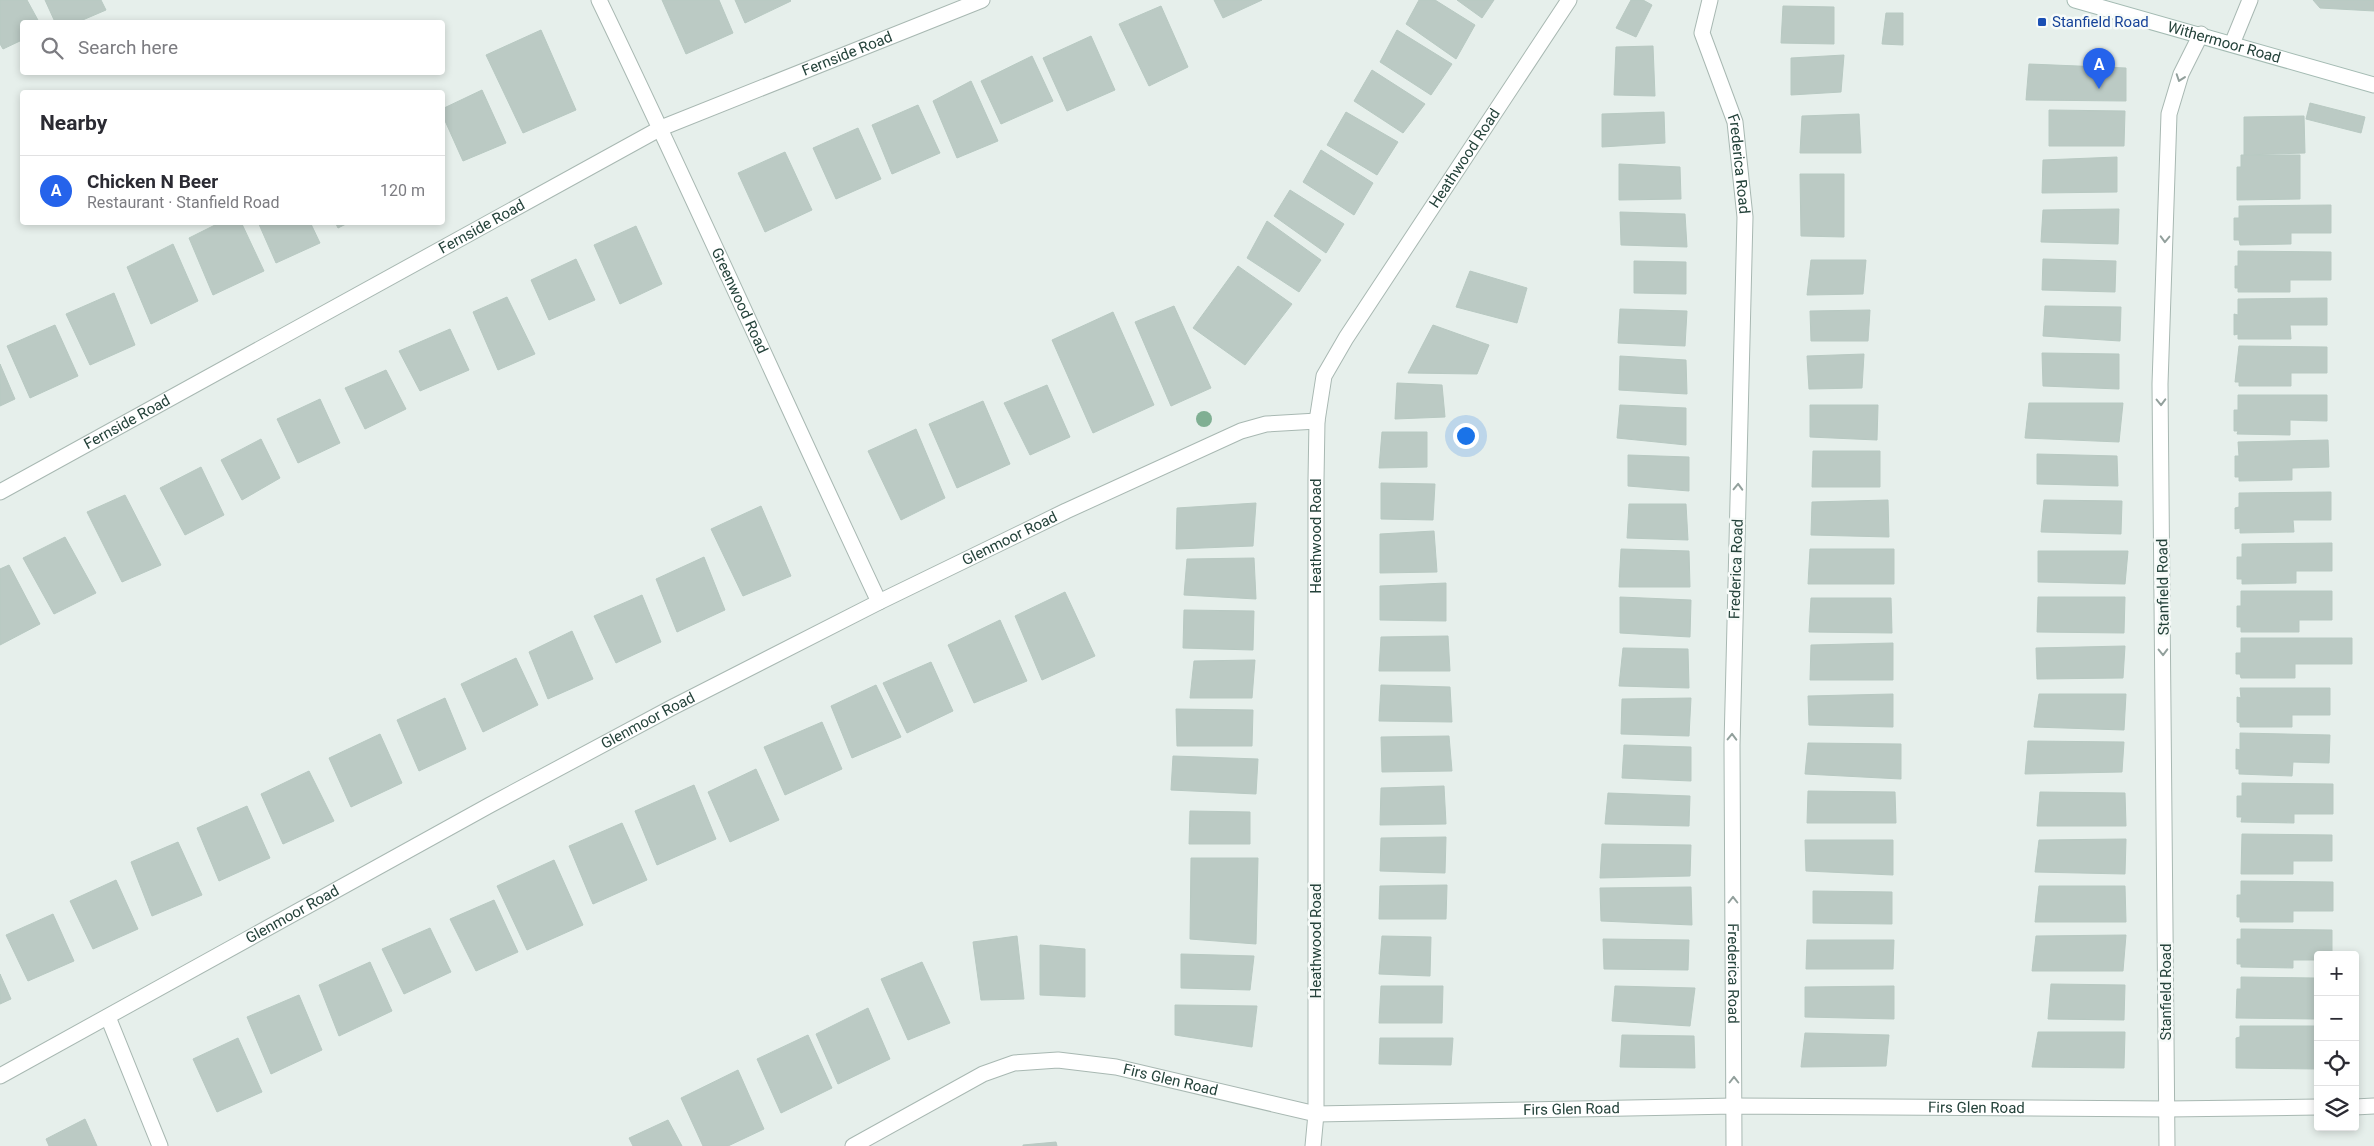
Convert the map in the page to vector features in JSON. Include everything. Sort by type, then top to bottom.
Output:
[{"type":"street","name":"Greenwood Road","points":[[599,0],[661,128],[783,397],[879,602]]},
{"type":"street","name":"Fernside Road","points":[[0,492],[661,128],[982,0]]},
{"type":"street","name":"Heathwood Road","points":[[1313,1146],[1316,1114],[1317,421],[1324,376],[1346,338],[1570,0]]},
{"type":"street","name":"Frederica Road","points":[[1710,0],[1702,34],[1735,122],[1745,217],[1732,745],[1734,1146]]},
{"type":"street","name":"Withermoor Road","points":[[2075,0],[2374,85]]},
{"type":"street","points":[[2232,44],[2250,0]]},
{"type":"street","name":"Stanfield Road","points":[[2167,1146],[2160,384],[2169,114],[2180,74],[2200,34]]},
{"type":"street","name":"Glenmoor Road","points":[[0,1076],[499,800],[671,708],[879,602],[1066,511],[1241,431],[1266,424],[1317,421]]},
{"type":"street","points":[[108,1016],[160,1146]]},
{"type":"street","name":"Firs Glen Road","points":[[853,1146],[983,1074],[1014,1063],[1058,1060],[1116,1067],[1316,1114],[1734,1106],[2167,1110],[2314,1107]]},
{"type":"street","points":[[2359,1107],[2374,1106]]},
{"type":"building","points":[[0,0],[27,0],[38,20],[20,20],[20,41],[3,49],[0,44]]},
{"type":"building","points":[[45,0],[101,0],[106,10],[83,20],[54,20]]},
{"type":"building","points":[[662,0],[719,0],[733,33],[686,54]]},
{"type":"building","points":[[735,0],[790,0],[791,1],[745,23]]},
{"type":"building","points":[[1214,0],[1262,0],[1223,18]]},
{"type":"building","points":[[1419,0],[1435,0],[1475,25],[1456,59],[1406,24]]},
{"type":"building","points":[[1457,0],[1494,0],[1482,18]]},
{"type":"building","points":[[1631,0],[1643,0],[1652,5],[1636,37],[1616,28]]},
{"type":"building","points":[[2313,0],[2374,0],[2374,11],[2320,8]]},
{"type":"building","points":[[1161,6],[1188,67],[1149,86],[1119,24]]},
{"type":"building","points":[[1783,6],[1834,7],[1834,44],[1781,43]]},
{"type":"building","points":[[1886,13],[1903,13],[1903,45],[1882,44]]},
{"type":"building","points":[[541,30],[576,110],[523,133],[486,55]]},
{"type":"building","points":[[1397,30],[1452,64],[1431,95],[1380,62]]},
{"type":"building","points":[[1091,36],[1115,90],[1067,111],[1043,58]]},
{"type":"building","points":[[1653,46],[1655,96],[1614,95],[1616,47]]},
{"type":"building","points":[[1844,55],[1841,92],[1791,95],[1791,58]]},
{"type":"building","points":[[1032,56],[1053,101],[1001,124],[981,81]]},
{"type":"building","points":[[2029,64],[2126,68],[2126,101],[2026,100]]},
{"type":"building","points":[[1372,70],[1425,104],[1403,133],[1354,101]]},
{"type":"building","points":[[971,81],[998,141],[957,158],[933,101]]},
{"type":"building","points":[[482,90],[506,143],[463,161],[445,121],[445,108]]},
{"type":"building","points":[[2310,103],[2365,117],[2361,133],[2306,119]]},
{"type":"building","points":[[918,105],[940,153],[892,174],[872,125]]},
{"type":"building","points":[[2049,110],[2125,111],[2124,146],[2049,146]]},
{"type":"building","points":[[1346,112],[1398,142],[1377,175],[1327,145]]},
{"type":"building","points":[[1664,112],[1665,143],[1602,147],[1602,114]]},
{"type":"building","points":[[1859,114],[1861,153],[1800,153],[1802,116]]},
{"type":"building","points":[[2304,116],[2305,153],[2244,155],[2244,117]]},
{"type":"building","points":[[858,128],[881,179],[836,199],[813,148]]},
{"type":"building","points":[[1321,150],[1373,183],[1354,215],[1303,182]]},
{"type":"building","points":[[785,152],[812,210],[765,232],[738,173]]},
{"type":"building","points":[[2241,155],[2300,155],[2300,199],[2237,200],[2237,167],[2241,167]]},
{"type":"building","points":[[2117,157],[2117,192],[2042,193],[2043,160]]},
{"type":"building","points":[[1619,164],[1680,167],[1681,199],[1619,200]]},
{"type":"building","points":[[1800,174],[1844,174],[1844,237],[1801,236]]},
{"type":"building","points":[[1290,190],[1344,224],[1326,253],[1274,216]]},
{"type":"building","points":[[2331,205],[2331,233],[2291,233],[2291,244],[2240,245],[2239,240],[2234,240],[2234,218],[2239,218],[2239,206]]},
{"type":"building","points":[[2119,209],[2118,244],[2041,242],[2043,210]]},
{"type":"building","points":[[1620,212],[1685,214],[1687,247],[1621,245]]},
{"type":"building","points":[[1267,221],[1321,260],[1299,292],[1247,258]]},
{"type":"building","points":[[215,225],[242,225],[264,271],[213,295],[189,238]]},
{"type":"building","points":[[259,225],[311,225],[320,243],[276,263]]},
{"type":"building","points":[[636,226],[662,284],[620,304],[594,245]]},
{"type":"building","points":[[173,244],[198,301],[151,324],[127,267]]},
{"type":"building","points":[[2238,251],[2331,252],[2331,280],[2290,280],[2290,292],[2238,292],[2238,288],[2235,288],[2235,266],[2238,266]]},
{"type":"building","points":[[576,259],[595,300],[549,320],[531,280]]},
{"type":"building","points":[[2043,259],[2116,261],[2115,292],[2042,290]]},
{"type":"building","points":[[1811,260],[1866,260],[1863,294],[1807,295]]},
{"type":"building","points":[[1634,261],[1686,262],[1686,294],[1634,293]]},
{"type":"building","points":[[1238,266],[1292,304],[1245,365],[1193,328]]},
{"type":"building","points":[[1470,271],[1527,288],[1517,323],[1456,307]]},
{"type":"building","points":[[114,293],[135,345],[90,365],[66,314]]},
{"type":"building","points":[[507,297],[535,354],[498,370],[473,312]]},
{"type":"building","points":[[2327,298],[2327,325],[2290,325],[2291,339],[2238,339],[2238,334],[2234,335],[2234,314],[2238,315],[2238,299]]},
{"type":"building","points":[[1174,306],[1211,388],[1171,406],[1135,322]]},
{"type":"building","points":[[2045,306],[2121,307],[2120,341],[2043,336]]},
{"type":"building","points":[[1620,309],[1687,311],[1685,346],[1618,343]]},
{"type":"building","points":[[1870,310],[1868,341],[1811,341],[1810,311]]},
{"type":"building","points":[[1113,312],[1154,405],[1093,433],[1052,340]]},
{"type":"building","points":[[55,325],[78,376],[30,398],[7,346]]},
{"type":"building","points":[[1433,325],[1489,345],[1477,374],[1408,373]]},
{"type":"building","points":[[450,329],[469,370],[420,391],[399,351]]},
{"type":"building","points":[[2239,346],[2327,347],[2327,373],[2291,373],[2291,386],[2239,386],[2239,382],[2235,382]]},
{"type":"building","points":[[2042,353],[2119,354],[2119,389],[2043,386]]},
{"type":"building","points":[[1864,354],[1862,388],[1809,389],[1807,356]]},
{"type":"building","points":[[1620,356],[1686,360],[1687,394],[1619,390]]},
{"type":"building","points":[[0,364],[15,399],[0,406]]},
{"type":"building","points":[[386,370],[406,409],[365,429],[345,388]]},
{"type":"building","points":[[1397,383],[1442,385],[1445,417],[1395,419]]},
{"type":"building","points":[[1047,385],[1070,437],[1030,455],[1004,403]]},
{"type":"building","points":[[2238,395],[2327,395],[2327,421],[2290,420],[2290,435],[2237,434],[2238,431],[2234,431],[2234,410],[2238,410]]},
{"type":"building","points":[[320,399],[340,443],[298,463],[277,419]]},
{"type":"building","points":[[983,401],[1010,464],[957,488],[929,424]]},
{"type":"building","points":[[2029,403],[2123,403],[2119,442],[2025,438]]},
{"type":"building","points":[[1620,405],[1686,408],[1686,445],[1617,438]]},
{"type":"building","points":[[1810,405],[1878,405],[1877,440],[1810,437]]},
{"type":"building","points":[[916,429],[945,498],[901,520],[868,451]]},
{"type":"building","points":[[1382,432],[1427,432],[1427,467],[1379,468]]},
{"type":"building","points":[[261,439],[280,478],[242,500],[221,460]]},
{"type":"building","points":[[2328,440],[2329,467],[2292,468],[2292,480],[2239,481],[2239,477],[2235,477],[2235,456],[2239,456],[2238,442]]},
{"type":"building","points":[[1813,451],[1880,451],[1880,487],[1812,487]]},
{"type":"building","points":[[2037,454],[2117,456],[2118,486],[2037,484]]},
{"type":"building","points":[[1628,455],[1689,457],[1689,491],[1628,486]]},
{"type":"building","points":[[201,467],[224,515],[185,535],[160,488]]},
{"type":"building","points":[[1381,483],[1435,484],[1433,520],[1381,519]]},
{"type":"building","points":[[2331,492],[2331,520],[2293,520],[2294,532],[2240,533],[2240,528],[2235,529],[2235,508],[2239,507],[2239,493]]},
{"type":"building","points":[[125,495],[161,565],[122,582],[87,512]]},
{"type":"building","points":[[1888,500],[1889,537],[1811,535],[1812,502]]},
{"type":"building","points":[[2044,500],[2122,501],[2121,534],[2041,532]]},
{"type":"building","points":[[1256,503],[1253,546],[1176,549],[1177,508]]},
{"type":"building","points":[[1629,504],[1686,504],[1688,540],[1627,538]]},
{"type":"building","points":[[761,506],[791,576],[743,596],[711,529]]},
{"type":"building","points":[[1434,531],[1437,572],[1380,573],[1380,534]]},
{"type":"building","points":[[65,537],[96,593],[54,614],[23,558]]},
{"type":"building","points":[[2332,543],[2332,571],[2296,571],[2296,583],[2242,584],[2242,579],[2237,579],[2237,557],[2242,557],[2242,544]]},
{"type":"building","points":[[1621,549],[1689,551],[1690,587],[1619,587]]},
{"type":"building","points":[[1810,549],[1894,549],[1894,584],[1808,584]]},
{"type":"building","points":[[2038,551],[2128,551],[2125,584],[2038,582]]},
{"type":"building","points":[[704,557],[725,610],[677,632],[656,579]]},
{"type":"building","points":[[1254,558],[1256,599],[1184,595],[1187,559]]},
{"type":"building","points":[[9,565],[40,624],[0,645],[0,569]]},
{"type":"building","points":[[1446,583],[1446,621],[1380,620],[1380,586]]},
{"type":"building","points":[[2241,591],[2332,591],[2332,620],[2299,620],[2299,632],[2241,632],[2241,627],[2237,627],[2237,606],[2241,606]]},
{"type":"building","points":[[1065,592],[1095,656],[1042,680],[1015,616]]},
{"type":"building","points":[[642,595],[661,642],[616,663],[594,616]]},
{"type":"building","points":[[1620,597],[1691,600],[1690,637],[1620,633]]},
{"type":"building","points":[[2038,597],[2125,597],[2124,633],[2037,632]]},
{"type":"building","points":[[1811,598],[1891,598],[1892,633],[1809,632]]},
{"type":"building","points":[[1184,610],[1254,611],[1253,650],[1183,648]]},
{"type":"building","points":[[1000,620],[1027,681],[974,703],[948,645]]},
{"type":"building","points":[[572,631],[593,679],[548,699],[529,652]]},
{"type":"building","points":[[1448,636],[1450,671],[1379,671],[1381,637]]},
{"type":"building","points":[[2241,638],[2352,638],[2352,664],[2295,664],[2295,678],[2241,678],[2240,674],[2236,674],[2236,653],[2241,653]]},
{"type":"building","points":[[1893,643],[1893,680],[1810,680],[1811,645]]},
{"type":"building","points":[[2125,646],[2123,678],[2037,679],[2036,648]]},
{"type":"building","points":[[1623,648],[1688,649],[1689,688],[1619,686]]},
{"type":"building","points":[[516,658],[538,705],[483,732],[461,684]]},
{"type":"building","points":[[1255,660],[1252,698],[1190,698],[1194,661]]},
{"type":"building","points":[[931,662],[953,711],[907,733],[883,683]]},
{"type":"building","points":[[876,685],[901,737],[852,758],[831,706]]},
{"type":"building","points":[[1381,685],[1450,687],[1452,722],[1379,721]]},
{"type":"building","points":[[2240,688],[2330,688],[2330,715],[2292,715],[2292,727],[2240,727],[2240,723],[2237,722],[2237,697],[2241,698]]},
{"type":"building","points":[[1893,694],[1893,727],[1809,725],[1808,696]]},
{"type":"building","points":[[2039,694],[2126,694],[2124,730],[2034,727]]},
{"type":"building","points":[[445,698],[466,749],[419,771],[397,720]]},
{"type":"building","points":[[1691,698],[1689,736],[1621,734],[1622,699]]},
{"type":"building","points":[[1176,709],[1253,710],[1252,746],[1177,746]]},
{"type":"building","points":[[822,722],[842,769],[785,795],[764,747]]},
{"type":"building","points":[[2240,733],[2330,735],[2329,763],[2293,762],[2292,776],[2239,774],[2239,769],[2236,769],[2236,749],[2240,750]]},
{"type":"building","points":[[380,734],[402,783],[351,807],[329,758]]},
{"type":"building","points":[[1449,736],[1452,771],[1382,772],[1381,737]]},
{"type":"building","points":[[2028,741],[2124,742],[2122,772],[2025,774]]},
{"type":"building","points":[[1808,743],[1901,744],[1901,779],[1805,774]]},
{"type":"building","points":[[1624,745],[1691,747],[1691,781],[1622,778]]},
{"type":"building","points":[[1173,756],[1258,759],[1256,794],[1171,790]]},
{"type":"building","points":[[756,769],[779,820],[730,842],[708,792]]},
{"type":"building","points":[[309,771],[334,821],[283,844],[261,794]]},
{"type":"building","points":[[2242,783],[2333,784],[2333,814],[2294,814],[2294,823],[2241,822],[2242,817],[2237,817],[2237,796],[2242,796]]},
{"type":"building","points":[[694,785],[716,839],[657,865],[635,811]]},
{"type":"building","points":[[1444,786],[1446,824],[1380,825],[1381,788]]},
{"type":"building","points":[[1808,791],[1895,792],[1896,823],[1807,823]]},
{"type":"building","points":[[2040,792],[2125,793],[2126,826],[2037,826]]},
{"type":"building","points":[[1608,793],[1690,796],[1689,826],[1605,824]]},
{"type":"building","points":[[247,806],[270,858],[219,881],[197,828]]},
{"type":"building","points":[[1190,811],[1250,812],[1250,844],[1189,844]]},
{"type":"building","points":[[622,823],[647,880],[593,904],[569,846]]},
{"type":"building","points":[[2242,834],[2332,835],[2332,861],[2293,861],[2293,874],[2241,874]]},
{"type":"building","points":[[1446,837],[1445,873],[1380,871],[1381,838]]},
{"type":"building","points":[[2126,839],[2125,874],[2035,872],[2039,840]]},
{"type":"building","points":[[1805,840],[1893,840],[1893,875],[1806,871]]},
{"type":"building","points":[[178,842],[202,895],[152,916],[131,862]]},
{"type":"building","points":[[1602,844],[1691,845],[1690,876],[1600,878]]},
{"type":"building","points":[[1191,858],[1258,858],[1256,944],[1190,939]]},
{"type":"building","points":[[554,860],[583,925],[527,950],[497,886]]},
{"type":"building","points":[[116,880],[138,929],[93,949],[70,901]]},
{"type":"building","points":[[2241,881],[2333,882],[2333,911],[2293,911],[2293,922],[2240,922],[2240,917],[2237,917],[2237,895],[2241,895]]},
{"type":"building","points":[[1447,885],[1446,919],[1379,919],[1380,886]]},
{"type":"building","points":[[2039,886],[2125,886],[2126,922],[2035,922]]},
{"type":"building","points":[[1691,887],[1692,925],[1601,921],[1600,888]]},
{"type":"building","points":[[1813,891],[1892,892],[1892,924],[1813,923]]},
{"type":"building","points":[[494,900],[518,952],[476,971],[450,919]]},
{"type":"building","points":[[53,914],[74,961],[28,981],[6,935]]},
{"type":"building","points":[[430,928],[451,972],[404,994],[382,949]]},
{"type":"building","points":[[2241,929],[2332,930],[2332,951],[2314,951],[2314,960],[2293,960],[2293,968],[2241,967],[2241,964],[2237,964],[2237,939],[2241,939]]},
{"type":"building","points":[[2126,935],[2123,971],[2032,971],[2036,936]]},
{"type":"building","points":[[1017,936],[1024,999],[981,1000],[973,942]]},
{"type":"building","points":[[1382,936],[1431,937],[1430,976],[1379,974]]},
{"type":"building","points":[[1603,939],[1689,940],[1688,970],[1604,969]]},
{"type":"building","points":[[1807,940],[1894,940],[1893,969],[1806,969]]},
{"type":"building","points":[[1040,945],[1085,949],[1085,997],[1040,995]]},
{"type":"building","points":[[1181,954],[1254,956],[1250,990],[1181,988]]},
{"type":"building","points":[[370,962],[392,1011],[339,1036],[319,985]]},
{"type":"building","points":[[922,962],[950,1023],[908,1040],[881,979]]},
{"type":"building","points":[[0,974],[11,999],[0,1004]]},
{"type":"building","points":[[2241,977],[2314,978],[2314,1019],[2236,1018],[2237,989],[2241,989]]},
{"type":"building","points":[[2051,984],[2125,985],[2124,1020],[2048,1019]]},
{"type":"building","points":[[1381,986],[1443,986],[1442,1023],[1379,1023]]},
{"type":"building","points":[[1615,986],[1695,988],[1690,1026],[1612,1021]]},
{"type":"building","points":[[1894,986],[1894,1019],[1805,1017],[1805,987]]},
{"type":"building","points":[[299,995],[322,1050],[271,1074],[247,1017]]},
{"type":"building","points":[[1175,1005],[1257,1006],[1252,1047],[1175,1035]]},
{"type":"building","points":[[868,1008],[890,1059],[838,1084],[816,1034]]},
{"type":"building","points":[[2240,1026],[2314,1026],[2314,1069],[2236,1068],[2236,1038],[2240,1037]]},
{"type":"building","points":[[2038,1032],[2125,1032],[2124,1068],[2032,1067]]},
{"type":"building","points":[[1805,1033],[1889,1035],[1886,1066],[1801,1067]]},
{"type":"building","points":[[808,1035],[832,1088],[781,1113],[757,1059]]},
{"type":"building","points":[[1622,1035],[1694,1036],[1695,1068],[1620,1067]]},
{"type":"building","points":[[238,1038],[262,1092],[217,1112],[193,1059]]},
{"type":"building","points":[[1380,1038],[1453,1038],[1451,1065],[1379,1064]]},
{"type":"building","points":[[738,1070],[764,1129],[728,1146],[703,1146],[681,1098]]},
{"type":"building","points":[[85,1119],[97,1146],[49,1146],[46,1139]]},
{"type":"building","points":[[668,1120],[682,1146],[633,1146],[629,1138]]},
{"type":"building","points":[[1056,1142],[1057,1146],[1023,1146],[1023,1145]]},
{"type":"place","name":"Stanfield Road","points":[[2042,22]]},
{"type":"place","name":"Chicken N Beer","points":[[2099,89]]}]
